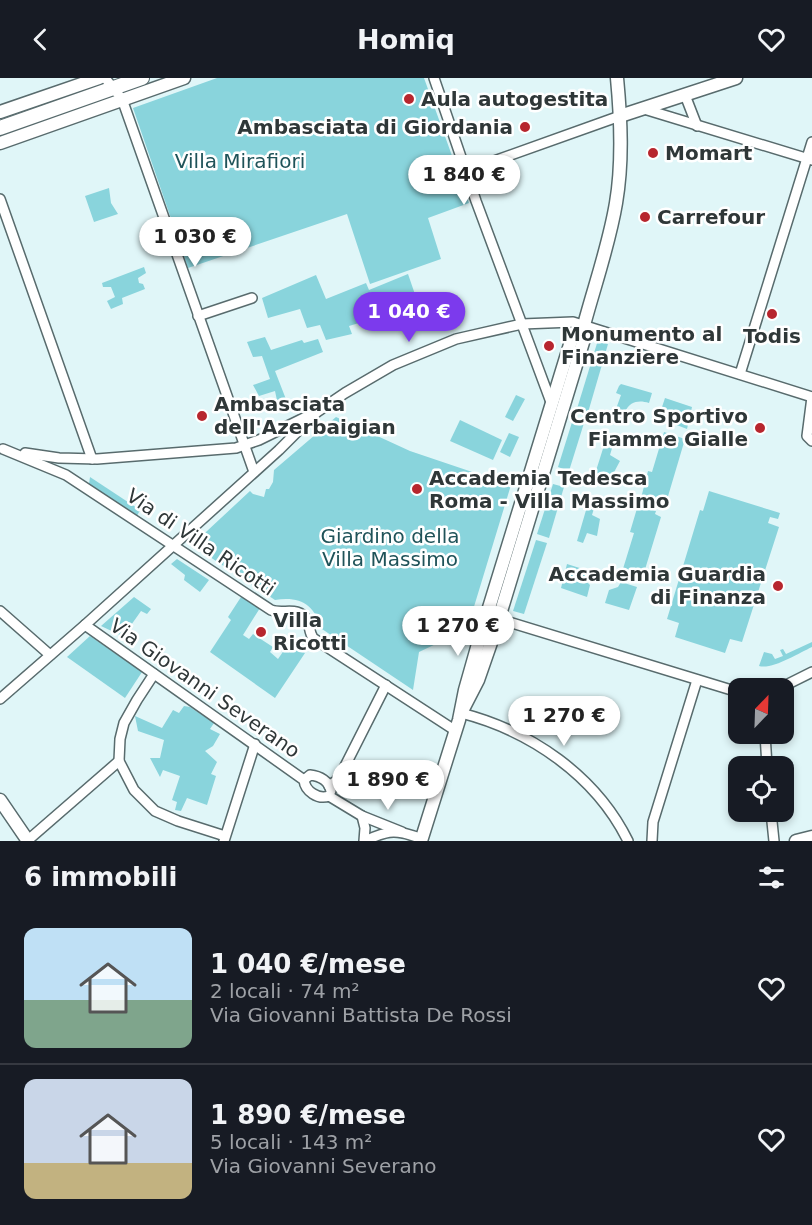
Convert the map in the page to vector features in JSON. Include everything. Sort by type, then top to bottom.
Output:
[{"type":"main road","points":[[0,128],[101,82],[142,78]]},
{"type":"street","points":[[0,143],[184,78]]},
{"type":"street","points":[[434,78],[552,405]]},
{"type":"street","points":[[422,840],[456,731],[480,637],[516,522],[539,470],[584,339],[584,325],[616,205],[621,147],[617,78]]},
{"type":"street","points":[[466,171],[620,116],[736,78]]},
{"type":"street","points":[[0,112],[101,82],[122,99],[254,472]]},
{"type":"street","points":[[685,95],[697,126]]},
{"type":"street","points":[[644,109],[809,159]]},
{"type":"street","points":[[740,374],[809,159],[812,142]]},
{"type":"street","points":[[0,199],[92,459]]},
{"type":"street","points":[[198,316],[252,298]]},
{"type":"street","points":[[2,448],[58,458],[92,459],[243,446],[317,412],[376,374],[425,351],[464,337],[522,324],[567,321],[812,397],[807,436],[812,441]]},
{"type":"street","points":[[461,713],[480,675],[499,619],[526,533],[552,405],[573,336],[584,325]]},
{"type":"street","points":[[0,699],[85,626],[317,412]]},
{"type":"street","name":"Via di Villa Ricotti","points":[[2,448],[57,470],[271,610],[278,613],[298,612],[308,622],[313,638],[456,731]]},
{"type":"street","points":[[57,470],[58,458]]},
{"type":"street","points":[[516,522],[526,533]]},
{"type":"street","points":[[0,611],[50,655]]},
{"type":"street","points":[[499,619],[728,689]]},
{"type":"street","name":"Via Giovanni Severano","points":[[85,626],[304,780],[306,787],[312,793],[322,797],[329,791]]},
{"type":"street","points":[[794,681],[812,672]]},
{"type":"street","points":[[154,674],[124,723],[120,736],[118,761],[134,790],[154,811],[224,838],[255,744]]},
{"type":"street","points":[[651,836],[697,680]]},
{"type":"street","points":[[329,791],[342,772],[386,685]]},
{"type":"street","points":[[461,713],[512,731],[560,760],[595,791],[627,838]]},
{"type":"street","points":[[0,800],[28,841],[118,761]]},
{"type":"street","name":"Via Giovanni Severano","points":[[304,780],[307,776],[323,779],[329,791],[362,816],[422,840]]},
{"type":"street","points":[[362,816],[365,841],[384,833],[402,832]]},
{"type":"street","points":[[772,822],[774,841]]},
{"type":"street","points":[[796,841],[812,837]]},
{"type":"green space","name":"Villa Mirafiori","points":[[217,78],[424,78],[469,203],[428,218],[441,259],[370,284],[347,214],[188,268],[133,108]]},
{"type":"green space","points":[[109,188],[111,203],[118,214],[94,222],[85,196]]},
{"type":"green space","points":[[144,267],[146,273],[138,278],[139,283],[143,284],[145,289],[122,298],[123,304],[111,309],[107,301],[115,297],[111,287],[103,287],[102,283]]},
{"type":"green space","points":[[408,274],[419,306],[349,326],[352,334],[326,340],[320,325],[307,328],[300,309],[268,318],[262,298],[316,275],[326,299],[366,283],[369,290]]},
{"type":"green space","points":[[265,337],[271,350],[302,340],[304,343],[318,339],[323,352],[275,371],[289,407],[279,410],[275,391],[259,396],[253,385],[270,379],[262,356],[253,357],[247,342]]},
{"type":"green space","points":[[598,340],[608,344],[587,416],[576,412]]},
{"type":"green space","points":[[621,384],[652,393],[649,403],[635,402],[625,412],[622,412],[619,422],[612,420],[621,395],[616,393]]},
{"type":"green space","points":[[516,395],[525,399],[513,421],[505,417]]},
{"type":"green space","points":[[665,398],[692,407],[687,429],[674,424],[672,414],[662,407]]},
{"type":"green space","name":"Giardino della Villa Massimo","points":[[336,417],[410,451],[511,485],[466,633],[419,652],[413,690],[322,629],[315,614],[305,604],[292,599],[275,600],[192,545],[250,491],[264,497],[266,489],[269,489],[273,482],[274,470]]},
{"type":"green space","points":[[573,419],[584,423],[569,471],[558,467]]},
{"type":"green space","points":[[460,420],[502,440],[493,460],[450,441]]},
{"type":"green space","points":[[664,432],[685,439],[666,503],[659,500],[657,503],[641,498],[648,471],[652,472]]},
{"type":"green space","points":[[509,433],[519,437],[510,457],[500,452]]},
{"type":"green space","points":[[607,436],[615,438],[610,455],[620,461],[612,476],[602,479],[594,477]]},
{"type":"green space","points":[[90,477],[140,510],[137,516],[89,484]]},
{"type":"green space","points":[[553,484],[564,487],[549,538],[537,534]]},
{"type":"green space","points":[[709,491],[780,513],[778,519],[770,517],[768,523],[779,527],[742,642],[730,639],[725,653],[675,637],[679,623],[667,619],[700,510],[703,511]]},
{"type":"green space","points":[[589,500],[596,502],[592,515],[600,519],[597,536],[587,533],[583,543],[577,541]]},
{"type":"green space","points":[[638,505],[656,511],[655,514],[661,517],[643,576],[637,577],[622,572],[634,533],[630,532]]},
{"type":"green space","points":[[536,540],[547,543],[524,614],[513,611]]},
{"type":"green space","points":[[177,559],[209,580],[200,592],[184,580],[185,575],[171,564]]},
{"type":"green space","points":[[567,564],[586,570],[585,580],[590,585],[587,597],[561,588]]},
{"type":"green space","points":[[621,582],[637,587],[629,610],[605,603],[609,590],[618,587]]},
{"type":"green space","points":[[134,597],[151,609],[147,614],[141,611],[129,628],[126,626],[120,635],[101,626]]},
{"type":"green space","points":[[241,597],[260,608],[243,635],[249,639],[253,634],[273,647],[270,652],[278,659],[289,643],[305,653],[275,698],[210,652],[231,620],[228,617]]},
{"type":"green space","points":[[90,636],[142,672],[125,698],[67,657]]},
{"type":"green space","points":[[812,642],[812,647],[786,660],[771,666],[759,666],[764,652],[772,654],[775,659],[783,656],[780,650],[783,649],[786,654]]},
{"type":"green space","points":[[184,706],[190,707],[214,723],[210,729],[220,734],[213,746],[205,751],[217,762],[211,774],[216,776],[207,805],[187,798],[181,811],[175,810],[177,802],[172,800],[180,776],[163,770],[160,777],[150,758],[160,758],[164,740],[138,731],[135,716],[162,728],[173,710],[179,713]]},
{"type":"place","name":"Aula autogestita","points":[[409,99]]},
{"type":"place","name":"Ambasciata di Giordania","points":[[525,127]]},
{"type":"place","name":"Momart","points":[[653,153]]},
{"type":"place","name":"Carrefour","points":[[645,217]]},
{"type":"place","name":"Todis","points":[[772,314]]},
{"type":"place","name":"Monumento al Finanziere","points":[[549,346]]},
{"type":"place","name":"Ambasciata dell'Azerbaigian","points":[[202,416]]},
{"type":"place","name":"Centro Sportivo Fiamme Gialle","points":[[760,428]]},
{"type":"place","name":"Accademia Tedesca Roma - Villa Massimo","points":[[417,489]]},
{"type":"place","name":"Accademia Guardia di Finanza","points":[[778,586]]},
{"type":"place","name":"Villa Ricotti","points":[[261,632]]}]
